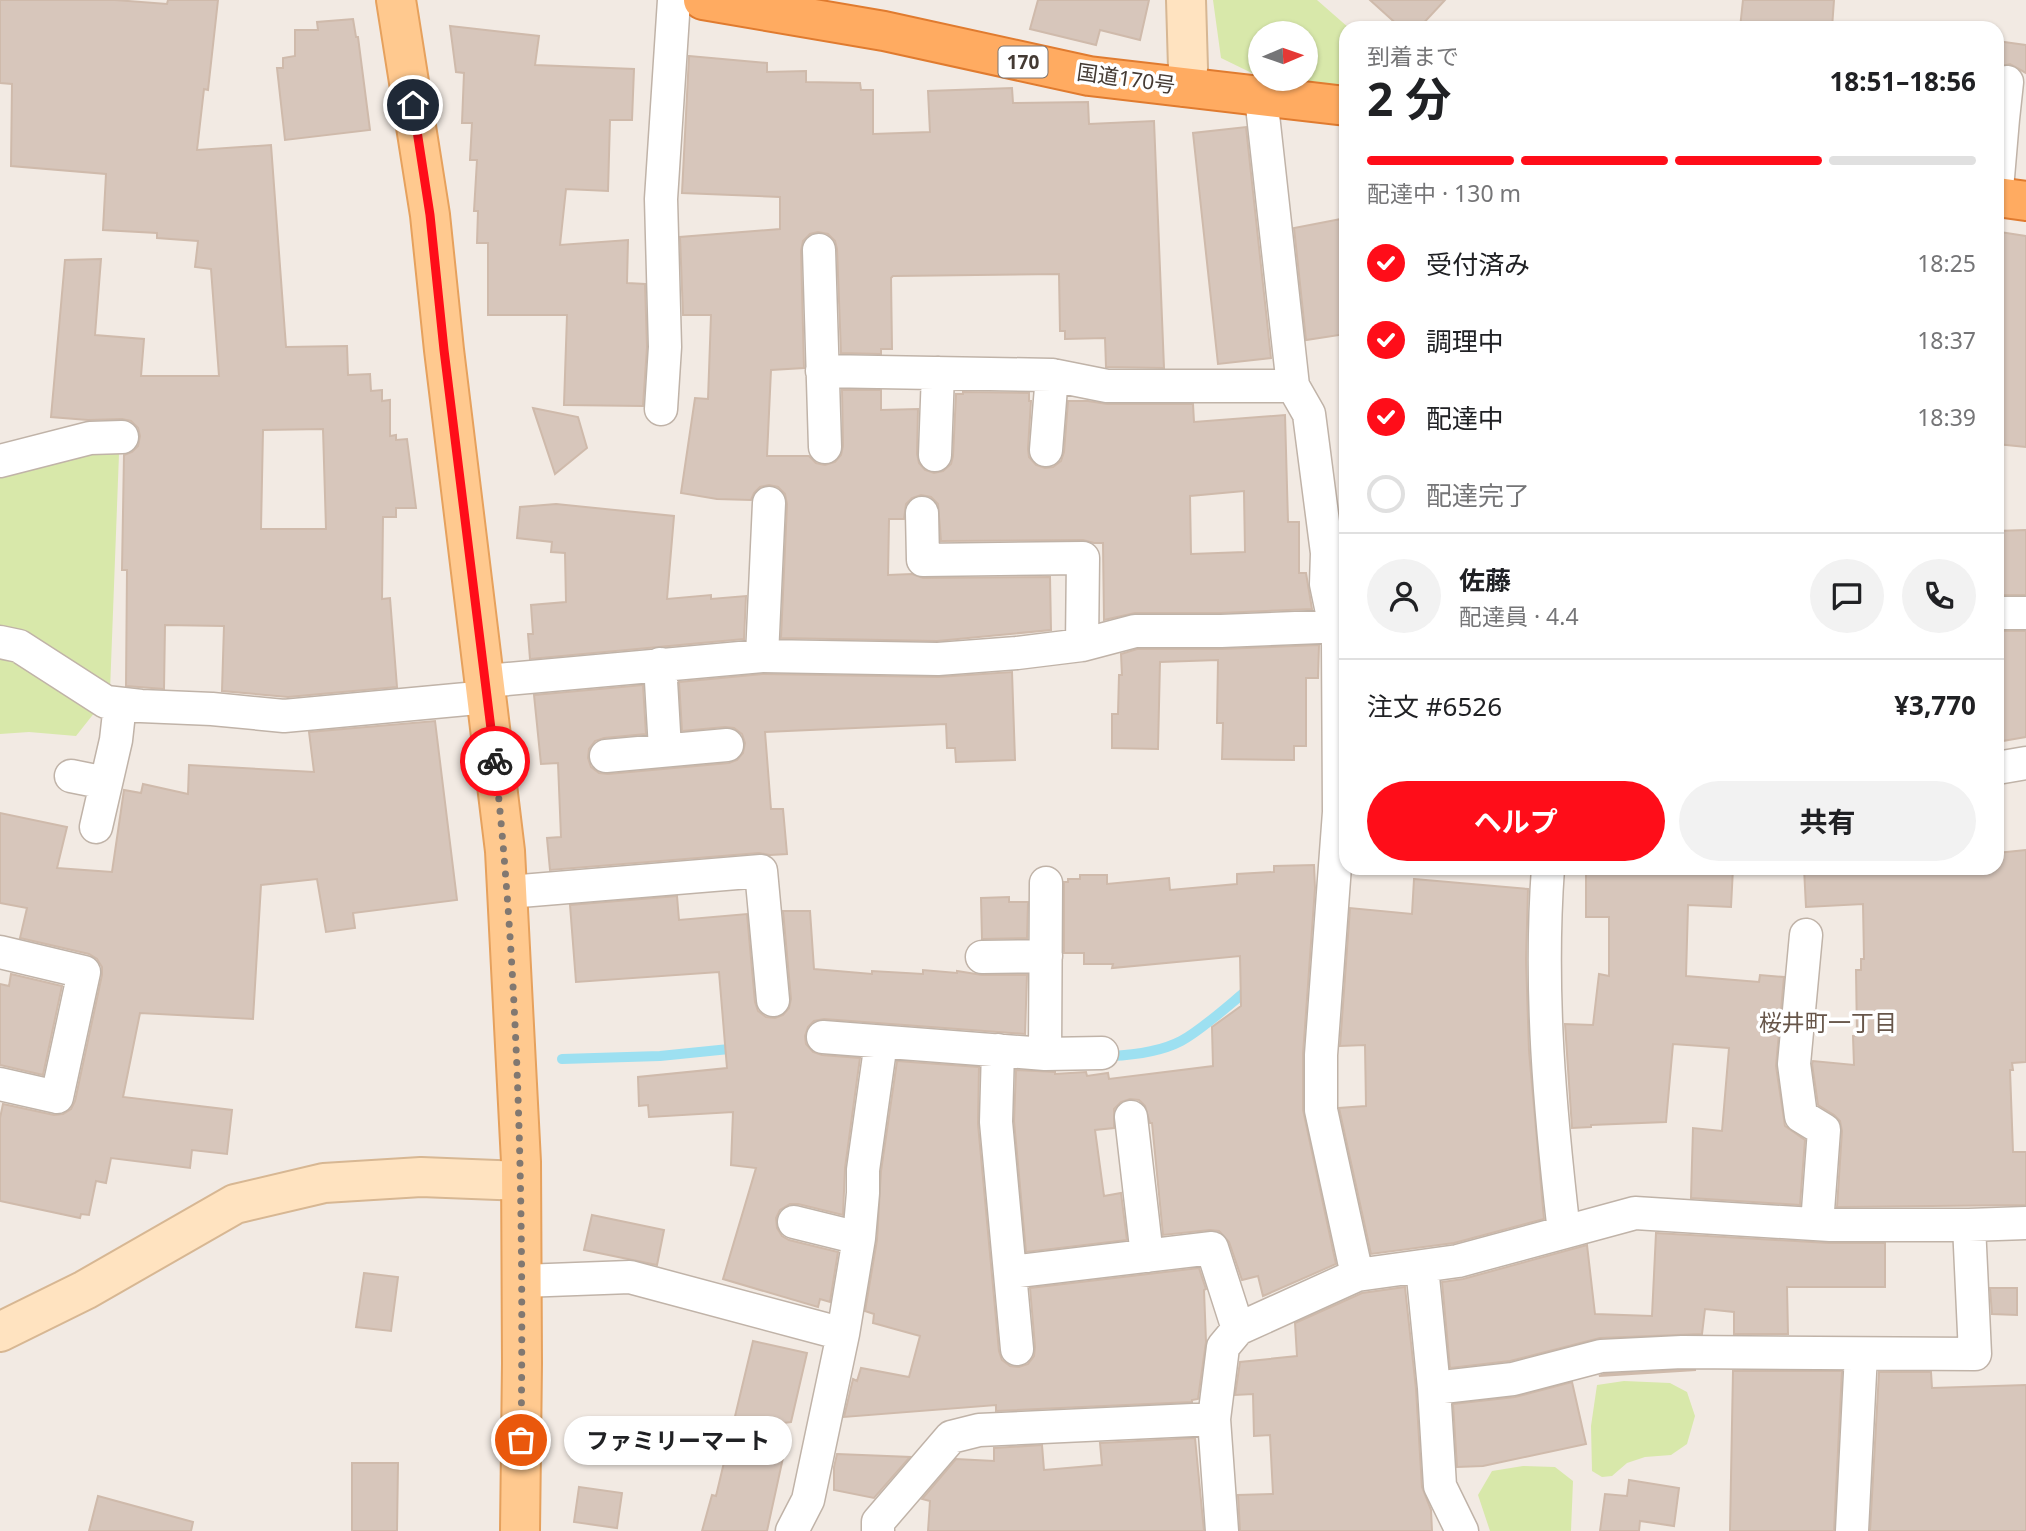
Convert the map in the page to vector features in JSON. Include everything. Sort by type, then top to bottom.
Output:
[{"type":"highway","name":"国道170号","points":[[703,0],[884,31],[1089,76],[1339,105]]},
{"type":"highway","points":[[2004,198],[2026,201]]},
{"type":"main road","points":[[396,0],[430,215],[444,350],[487,689],[508,892],[521,1181],[520,1531]]},
{"type":"street","points":[[661,409],[665,347],[661,199],[674,0]]},
{"type":"street","points":[[1186,0],[1186,87]]},
{"type":"street","points":[[2004,98],[2007,82]]},
{"type":"street","points":[[1261,97],[1293,386],[1309,414],[1327,553],[1325,584],[1339,623]]},
{"type":"street","points":[[819,250],[825,447]]},
{"type":"street","points":[[822,371],[1052,375],[1107,386],[1293,386]]},
{"type":"street","points":[[935,455],[938,373]]},
{"type":"street","points":[[1046,450],[1052,375]]},
{"type":"street","points":[[0,461],[90,439],[122,437]]},
{"type":"street","points":[[762,656],[769,503]]},
{"type":"street","points":[[922,513],[923,560],[1083,558],[1083,645]]},
{"type":"street","points":[[2004,613],[2026,612]]},
{"type":"street","points":[[0,642],[19,646],[106,702],[284,716],[660,664],[762,656],[938,659],[1083,645],[1135,631],[1339,626]]},
{"type":"street","points":[[1339,634],[1339,812],[1321,1055],[1321,1110],[1357,1275]]},
{"type":"street","points":[[660,664],[665,749]]},
{"type":"street","points":[[96,827],[116,740],[120,704]]},
{"type":"street","points":[[606,755],[727,745]]},
{"type":"street","points":[[2004,767],[2026,763]]},
{"type":"street","points":[[71,776],[106,783]]},
{"type":"street","points":[[508,892],[761,871],[773,1000]]},
{"type":"street","points":[[1548,875],[1545,1014],[1553,1141],[1564,1232]]},
{"type":"street","points":[[1045,1054],[1046,883]]},
{"type":"street","points":[[1806,935],[1794,1064],[1801,1116],[1824,1130],[1817,1224]]},
{"type":"street","points":[[0,952],[84,972],[58,1097],[0,1084]]},
{"type":"street","points":[[982,957],[1046,956]]},
{"type":"street","points":[[823,1037],[1045,1054],[1102,1053]]},
{"type":"street","points":[[792,1531],[808,1500],[843,1335],[859,1238],[863,1170],[881,1042]]},
{"type":"street","points":[[998,1050],[996,1122],[1017,1349]]},
{"type":"street","points":[[1131,1117],[1147,1256]]},
{"type":"street","points":[[0,1332],[85,1290],[235,1205],[324,1183],[421,1177],[521,1181]]},
{"type":"street","points":[[1222,1531],[1214,1419],[1223,1347],[1238,1329],[1357,1275],[1458,1261],[1635,1213],[1817,1224],[2026,1223]]},
{"type":"street","points":[[794,1222],[859,1238]]},
{"type":"street","points":[[1434,1388],[1513,1378],[1601,1356],[1682,1352],[1975,1354],[1969,1225]]},
{"type":"street","points":[[1011,1272],[1212,1248],[1238,1329]]},
{"type":"street","points":[[1422,1267],[1440,1486],[1462,1531]]},
{"type":"street","points":[[522,1281],[630,1277],[843,1335]]},
{"type":"street","points":[[1852,1531],[1861,1354]]},
{"type":"street","points":[[878,1531],[878,1522],[951,1437],[979,1430],[1214,1419]]},
{"type":"green space","points":[[1213,0],[1317,0],[1341,21],[1339,91],[1318,87],[1318,21],[1248,21],[1248,71],[1221,58]]},
{"type":"green space","points":[[104,446],[119,454],[110,691],[0,634],[0,466]]},
{"type":"green space","points":[[0,652],[95,712],[76,736],[29,732],[0,734]]},
{"type":"green space","points":[[1624,1381],[1670,1383],[1687,1392],[1695,1416],[1687,1444],[1671,1455],[1645,1457],[1627,1463],[1612,1476],[1602,1477],[1592,1471],[1591,1426],[1597,1385]]},
{"type":"green space","points":[[1523,1466],[1555,1467],[1573,1481],[1571,1531],[1490,1531],[1478,1495],[1492,1471]]},
{"type":"building","points":[[0,0],[115,0],[167,4],[168,0],[218,0],[208,90],[204,89],[197,150],[271,145],[286,347],[347,346],[348,375],[370,374],[371,391],[382,390],[382,401],[390,400],[390,436],[396,435],[396,440],[407,439],[416,508],[396,508],[396,517],[383,517],[382,599],[390,598],[397,687],[288,697],[222,691],[224,626],[165,625],[164,689],[126,686],[127,570],[122,570],[124,455],[138,446],[140,436],[138,428],[131,421],[122,419],[51,417],[65,260],[101,259],[95,335],[144,339],[141,376],[219,376],[211,269],[195,267],[198,241],[157,238],[157,233],[103,230],[106,174],[11,166],[12,84],[0,83]],"holes":[[[323,429],[326,529],[261,529],[263,430]]]},
{"type":"building","points":[[1038,0],[1149,0],[1140,40],[1100,30],[1096,45],[1030,29]]},
{"type":"building","points":[[1370,0],[1445,0],[1426,21],[1393,21]]},
{"type":"building","points":[[1743,0],[1834,0],[1832,21],[1741,21]]},
{"type":"building","points":[[353,19],[358,37],[370,130],[285,140],[277,68],[283,68],[283,58],[295,56],[295,30],[318,30],[317,22]]},
{"type":"building","points":[[450,26],[539,36],[535,65],[634,69],[632,120],[610,120],[608,191],[566,189],[560,245],[628,240],[627,283],[645,284],[647,347],[643,406],[564,405],[567,315],[488,315],[488,243],[477,243],[478,211],[474,211],[477,160],[470,160],[472,123],[462,123],[464,73],[456,72]]},
{"type":"building","points":[[2004,42],[2026,45],[2026,73],[2010,64],[2004,65]]},
{"type":"building","points":[[689,56],[767,63],[767,72],[806,71],[806,82],[860,83],[861,90],[873,90],[873,134],[930,132],[928,91],[1012,88],[1013,103],[1088,102],[1089,124],[1154,121],[1164,368],[1106,367],[1105,338],[1065,339],[1065,331],[1060,331],[1059,274],[893,276],[892,349],[881,349],[881,354],[841,353],[837,249],[835,241],[828,234],[818,232],[810,234],[803,241],[801,251],[804,368],[771,370],[767,456],[809,456],[816,463],[825,465],[835,462],[841,455],[843,446],[842,390],[881,390],[881,410],[918,409],[919,463],[925,470],[934,473],[943,471],[951,464],[956,394],[963,392],[1029,393],[1029,457],[1036,465],[1045,468],[1053,467],[1061,461],[1068,401],[1193,404],[1194,422],[1285,415],[1288,522],[1299,522],[1299,573],[1306,573],[1312,609],[1135,613],[1104,620],[1103,543],[1083,540],[941,541],[938,504],[931,497],[921,495],[906,504],[904,519],[889,519],[888,575],[912,574],[923,578],[1050,577],[1051,630],[937,641],[781,638],[787,504],[785,494],[778,487],[769,485],[760,487],[751,500],[717,499],[681,493],[695,398],[708,399],[711,315],[683,315],[680,237],[780,229],[780,197],[682,193]],"holes":[[[1244,491],[1245,552],[1191,554],[1190,496]]]},
{"type":"building","points":[[1246,127],[1271,358],[1218,364],[1193,133]]},
{"type":"building","points":[[1339,219],[1339,335],[1306,340],[1294,228]]},
{"type":"building","points":[[2004,233],[2026,236],[2026,447],[2004,445]]},
{"type":"building","points":[[533,408],[578,417],[587,448],[555,474]]},
{"type":"building","points":[[556,504],[674,516],[667,599],[711,595],[711,599],[746,596],[744,639],[530,659],[528,634],[533,634],[531,605],[566,602],[565,553],[551,552],[552,542],[517,538],[520,507]]},
{"type":"building","points":[[2026,530],[2026,595],[2004,595],[2004,531]]},
{"type":"building","points":[[2004,631],[2026,631],[2026,737],[2004,741]]},
{"type":"building","points":[[1319,645],[1318,678],[1306,678],[1306,746],[1294,746],[1294,760],[1222,759],[1223,723],[1217,723],[1218,660],[1160,662],[1158,749],[1112,748],[1112,714],[1118,714],[1121,654],[1137,649]]},
{"type":"building","points":[[1012,672],[1015,760],[956,762],[955,748],[947,748],[946,724],[765,732],[771,809],[783,809],[787,854],[759,853],[550,870],[547,838],[561,837],[558,763],[541,764],[534,695],[643,685],[646,734],[604,738],[595,741],[589,749],[591,767],[599,773],[608,774],[729,763],[737,760],[743,753],[745,743],[742,734],[734,728],[682,731],[679,682],[763,674],[938,677]]},
{"type":"building","points":[[435,721],[457,900],[353,913],[355,928],[326,932],[317,879],[261,885],[253,1019],[140,1013],[123,1097],[232,1110],[227,1154],[192,1150],[190,1168],[111,1158],[106,1183],[96,1181],[89,1215],[81,1214],[80,1218],[0,1201],[0,1118],[3,1104],[54,1115],[71,1109],[75,1101],[102,967],[97,959],[89,954],[20,938],[27,908],[0,903],[0,813],[67,827],[57,868],[112,872],[124,790],[141,793],[143,784],[188,794],[189,765],[314,772],[309,732]]},
{"type":"building","points":[[2026,850],[2026,1062],[2012,1063],[2013,1070],[2010,1070],[2013,1152],[2026,1152],[2026,1205],[1837,1207],[1842,1131],[1840,1121],[1818,1105],[1812,1064],[1813,1061],[1854,1065],[1853,1036],[1857,1036],[1856,970],[1861,970],[1861,959],[1864,959],[1863,904],[1806,907],[1804,875],[2004,875],[2004,852]]},
{"type":"building","points":[[1314,865],[1315,888],[1303,1054],[1303,1110],[1336,1264],[1263,1296],[1258,1276],[1242,1280],[1229,1242],[1219,1231],[1163,1235],[1152,1123],[1145,1106],[1139,1100],[1130,1099],[1121,1102],[1114,1109],[1114,1128],[1095,1130],[1104,1196],[1121,1193],[1127,1240],[1026,1252],[1014,1121],[1016,1070],[1055,1074],[1086,1072],[1087,1076],[1108,1073],[1109,1079],[1213,1066],[1212,1027],[1241,1006],[1240,956],[1112,968],[1113,964],[1084,964],[1084,953],[1064,953],[1064,882],[1068,882],[1068,879],[1080,879],[1080,875],[1107,875],[1107,884],[1169,878],[1170,890],[1237,884],[1237,874],[1274,872],[1274,866]]},
{"type":"building","points":[[1586,875],[1733,875],[1731,907],[1688,905],[1686,976],[1759,982],[1760,975],[1784,977],[1776,1066],[1785,1126],[1805,1140],[1800,1205],[1691,1198],[1693,1128],[1722,1131],[1729,1048],[1673,1044],[1666,1122],[1572,1128],[1565,1024],[1593,1025],[1599,974],[1609,976],[1609,917],[1586,917]]},
{"type":"building","points":[[1414,879],[1528,889],[1526,960],[1529,1051],[1544,1219],[1454,1243],[1371,1254],[1339,1108],[1366,1106],[1365,1045],[1340,1046],[1350,908],[1412,914]]},
{"type":"building","points":[[677,896],[679,920],[747,914],[755,1002],[758,1011],[766,1017],[783,1015],[789,1008],[791,999],[783,911],[810,911],[814,969],[872,974],[872,971],[923,974],[923,970],[982,975],[1027,975],[1025,1034],[824,1019],[814,1021],[808,1027],[806,1044],[813,1052],[860,1058],[845,1168],[843,1215],[790,1204],[780,1210],[776,1218],[777,1228],[782,1236],[789,1240],[838,1252],[830,1302],[820,1299],[818,1307],[723,1279],[756,1168],[731,1165],[733,1112],[649,1117],[648,1105],[639,1106],[638,1077],[727,1068],[719,972],[576,982],[570,905]]},
{"type":"building","points":[[1009,897],[1009,902],[1028,902],[1027,938],[982,939],[981,898]]},
{"type":"building","points":[[11,974],[62,986],[43,1075],[0,1065],[0,984],[9,986]]},
{"type":"building","points":[[897,1061],[979,1067],[978,1124],[1002,1360],[1010,1366],[1019,1367],[1028,1364],[1034,1356],[1030,1288],[1199,1268],[1206,1289],[1206,1342],[1198,1399],[1192,1402],[996,1411],[996,1405],[844,1417],[853,1379],[857,1381],[861,1368],[909,1377],[920,1336],[873,1323],[874,1314],[865,1311],[877,1240],[881,1171]]},
{"type":"building","points":[[592,1215],[664,1230],[657,1265],[584,1250]]},
{"type":"building","points":[[1656,1233],[1829,1243],[1885,1243],[1885,1287],[1787,1287],[1788,1334],[1734,1334],[1734,1312],[1705,1309],[1702,1334],[1600,1338],[1510,1361],[1450,1368],[1442,1282],[1463,1279],[1587,1245],[1595,1314],[1652,1316]]},
{"type":"building","points":[[364,1273],[398,1277],[391,1331],[356,1327]]},
{"type":"building","points":[[1405,1287],[1416,1389],[1422,1487],[1431,1510],[1432,1531],[1240,1531],[1238,1495],[1273,1494],[1270,1435],[1254,1436],[1253,1394],[1235,1395],[1240,1362],[1297,1356],[1295,1323],[1362,1293]]},
{"type":"building","points":[[1990,1288],[2017,1288],[2017,1315],[1992,1314]]},
{"type":"building","points":[[753,1341],[807,1353],[791,1422],[783,1423],[783,1458],[767,1531],[702,1531],[712,1495],[716,1496]]},
{"type":"building","points":[[1696,1370],[1599,1376],[1604,1374]]},
{"type":"building","points":[[1733,1371],[1842,1371],[1834,1531],[1730,1531]]},
{"type":"building","points":[[1879,1372],[1931,1372],[1932,1388],[2026,1385],[2026,1531],[1870,1531]]},
{"type":"building","points":[[1572,1382],[1586,1444],[1483,1466],[1457,1467],[1453,1404],[1515,1397]]},
{"type":"building","points":[[1195,1438],[1204,1531],[928,1531],[930,1501],[922,1499],[956,1459],[994,1461],[994,1448],[1042,1445],[1044,1470],[1102,1465],[1100,1443]]},
{"type":"building","points":[[837,1454],[910,1457],[874,1498],[834,1490]]},
{"type":"building","points":[[352,1463],[398,1463],[397,1531],[352,1531]]},
{"type":"building","points":[[1629,1480],[1679,1488],[1674,1526],[1640,1521],[1639,1531],[1600,1531],[1605,1494],[1627,1496]]},
{"type":"building","points":[[579,1487],[622,1493],[617,1528],[574,1522]]},
{"type":"building","points":[[98,1496],[193,1522],[191,1531],[89,1531]]},
{"type":"waterway","points":[[1111,1050],[1111,1056],[1129,1055],[1173,1045],[1198,1030],[1251,987]]},
{"type":"waterway","points":[[562,1059],[660,1056],[739,1048]]},
{"type":"way so far","points":[[495,761],[505,851],[519,1099],[521,1440]]},
{"type":"place","name":"ファミリーマート","points":[[521,1440]]},
{"type":"district","name":"桜井町一丁目","points":[[1828,1023]]},
{"type":"route","points":[[413,105],[430,215],[495,761]]}]
